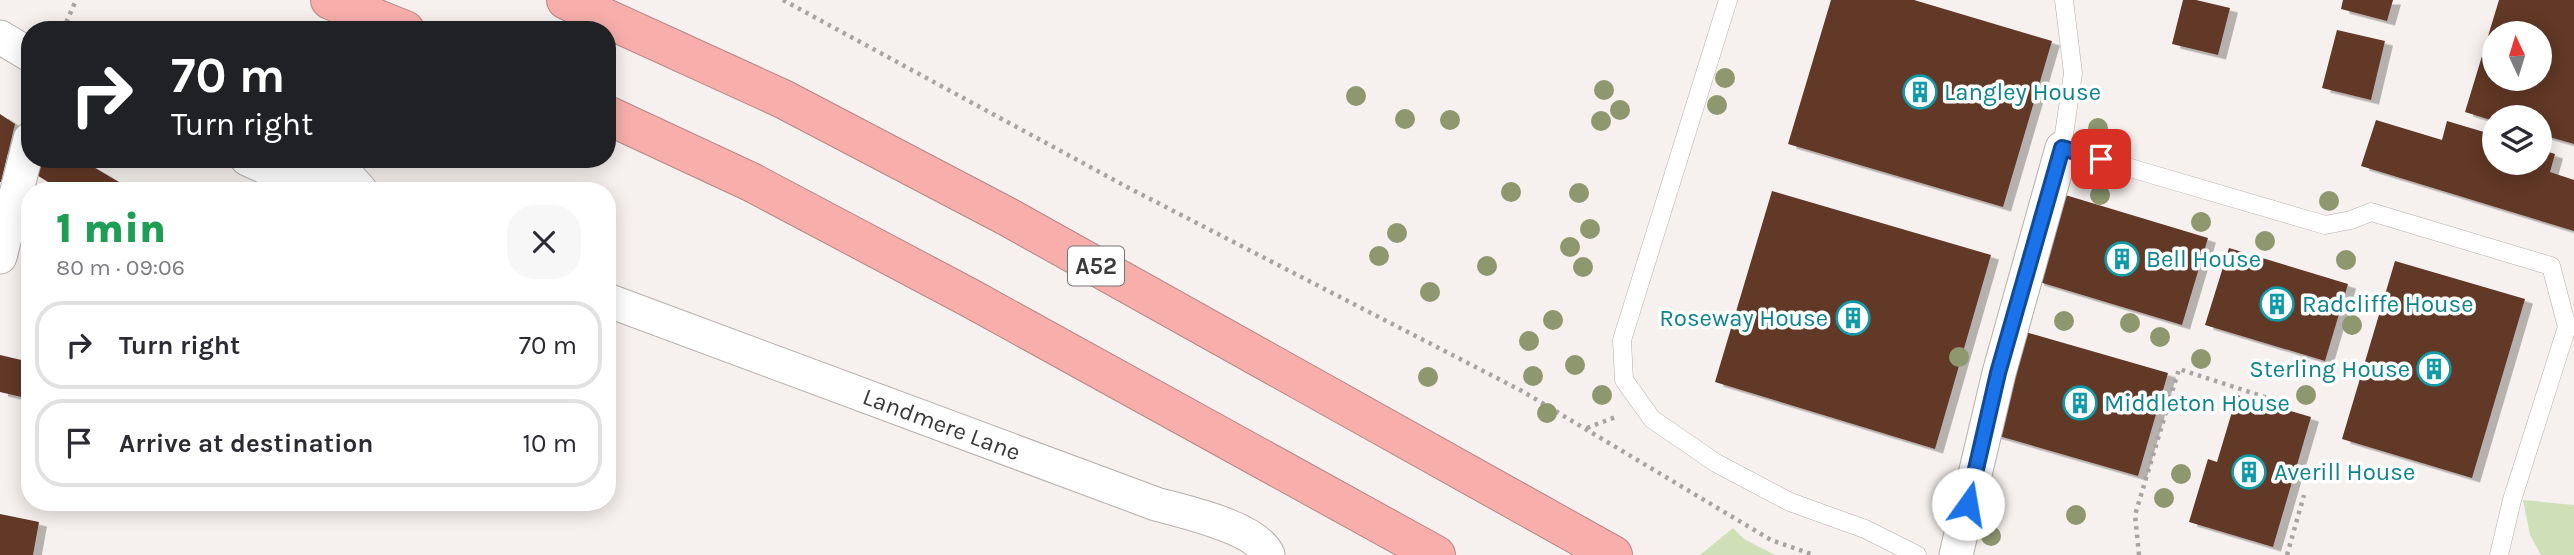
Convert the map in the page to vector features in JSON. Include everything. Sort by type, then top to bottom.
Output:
[{"type":"highway","points":[[330,0],[396,21]]},
{"type":"highway","name":"A52","points":[[566,0],[612,21]]},
{"type":"highway","name":"A52","points":[[616,23],[783,99],[1008,217],[1613,555]]},
{"type":"highway","points":[[616,120],[751,182],[971,298],[1436,555]]},
{"type":"street","points":[[0,37],[21,50]]},
{"type":"street","points":[[1956,555],[1998,373],[2062,148]]},
{"type":"street","points":[[0,257],[23,168]]},
{"type":"street","name":"Landmere Lane","points":[[616,303],[1156,504],[1236,528],[1266,549],[1268,555]]},
{"type":"lane","points":[[1728,0],[1622,340],[1624,380],[1652,419],[1716,463],[1790,502],[1865,529],[1917,555]]},
{"type":"lane","points":[[2064,0],[2073,73],[2062,148],[2325,225],[2351,220],[2371,212],[2551,266],[2567,327],[2512,500],[2499,555]]},
{"type":"path","points":[[67,21],[76,0]]},
{"type":"path","points":[[783,0],[1127,187],[1522,391],[1771,540],[1814,555]]},
{"type":"path","points":[[2139,555],[2135,516],[2179,369],[2280,402]]},
{"type":"path","points":[[2287,555],[2304,495]]},
{"type":"green space","points":[[2523,500],[2574,505],[2574,555],[2541,555],[2530,535]]},
{"type":"green space","points":[[1733,528],[1744,539],[1775,555],[1700,555]]},
{"type":"building","name":"Langley House","points":[[1831,0],[1914,0],[2052,41],[2003,207],[1788,144]]},
{"type":"building","points":[[2183,0],[2196,0],[2230,8],[2218,55],[2172,44]]},
{"type":"building","points":[[2343,0],[2393,0],[2387,21],[2341,9]]},
{"type":"building","points":[[2499,0],[2574,0],[2574,144],[2552,138],[2552,105],[2482,105],[2482,117],[2465,112],[2482,56],[2482,91],[2552,91],[2552,21],[2493,21]]},
{"type":"building","points":[[2337,30],[2385,41],[2371,100],[2322,88]]},
{"type":"building","points":[[0,114],[15,124],[1,182],[0,182]]},
{"type":"building","points":[[2376,120],[2442,140],[2447,121],[2482,131],[2482,175],[2552,175],[2552,173],[2574,180],[2574,231],[2361,166]]},
{"type":"building","points":[[36,168],[95,168],[119,182],[48,182],[35,174]]},
{"type":"building","name":"Roseway House","points":[[1772,191],[1991,255],[1935,449],[1715,382]]},
{"type":"building","name":"Bell House","points":[[2062,194],[2208,238],[2182,325],[2036,281]]},
{"type":"building","name":"Radcliffe House","points":[[2229,248],[2348,284],[2325,361],[2205,325]]},
{"type":"building","name":"Sterling House","points":[[2395,261],[2525,299],[2472,478],[2342,439]]},
{"type":"building","name":"Middleton House","points":[[2022,331],[2168,373],[2138,476],[1992,434]]},
{"type":"building","points":[[0,355],[21,360],[21,397],[0,392]]},
{"type":"building","name":"Averill House","points":[[2237,395],[2311,417],[2273,547],[2189,522],[2208,459],[2217,462]]},
{"type":"building","points":[[0,514],[39,522],[33,555],[0,555]]},
{"type":"place","name":"Langley House","points":[[1920,92]]},
{"type":"place","name":"Bell House","points":[[2122,259]]},
{"type":"place","name":"Radcliffe House","points":[[2277,304]]},
{"type":"place","name":"Roseway House","points":[[1853,318]]},
{"type":"place","name":"Sterling House","points":[[2434,369]]},
{"type":"place","name":"Middleton House","points":[[2080,403]]},
{"type":"place","name":"Averill House","points":[[2249,472]]},
{"type":"route","points":[[1968,504],[1998,373],[2062,148],[2101,159]]}]
